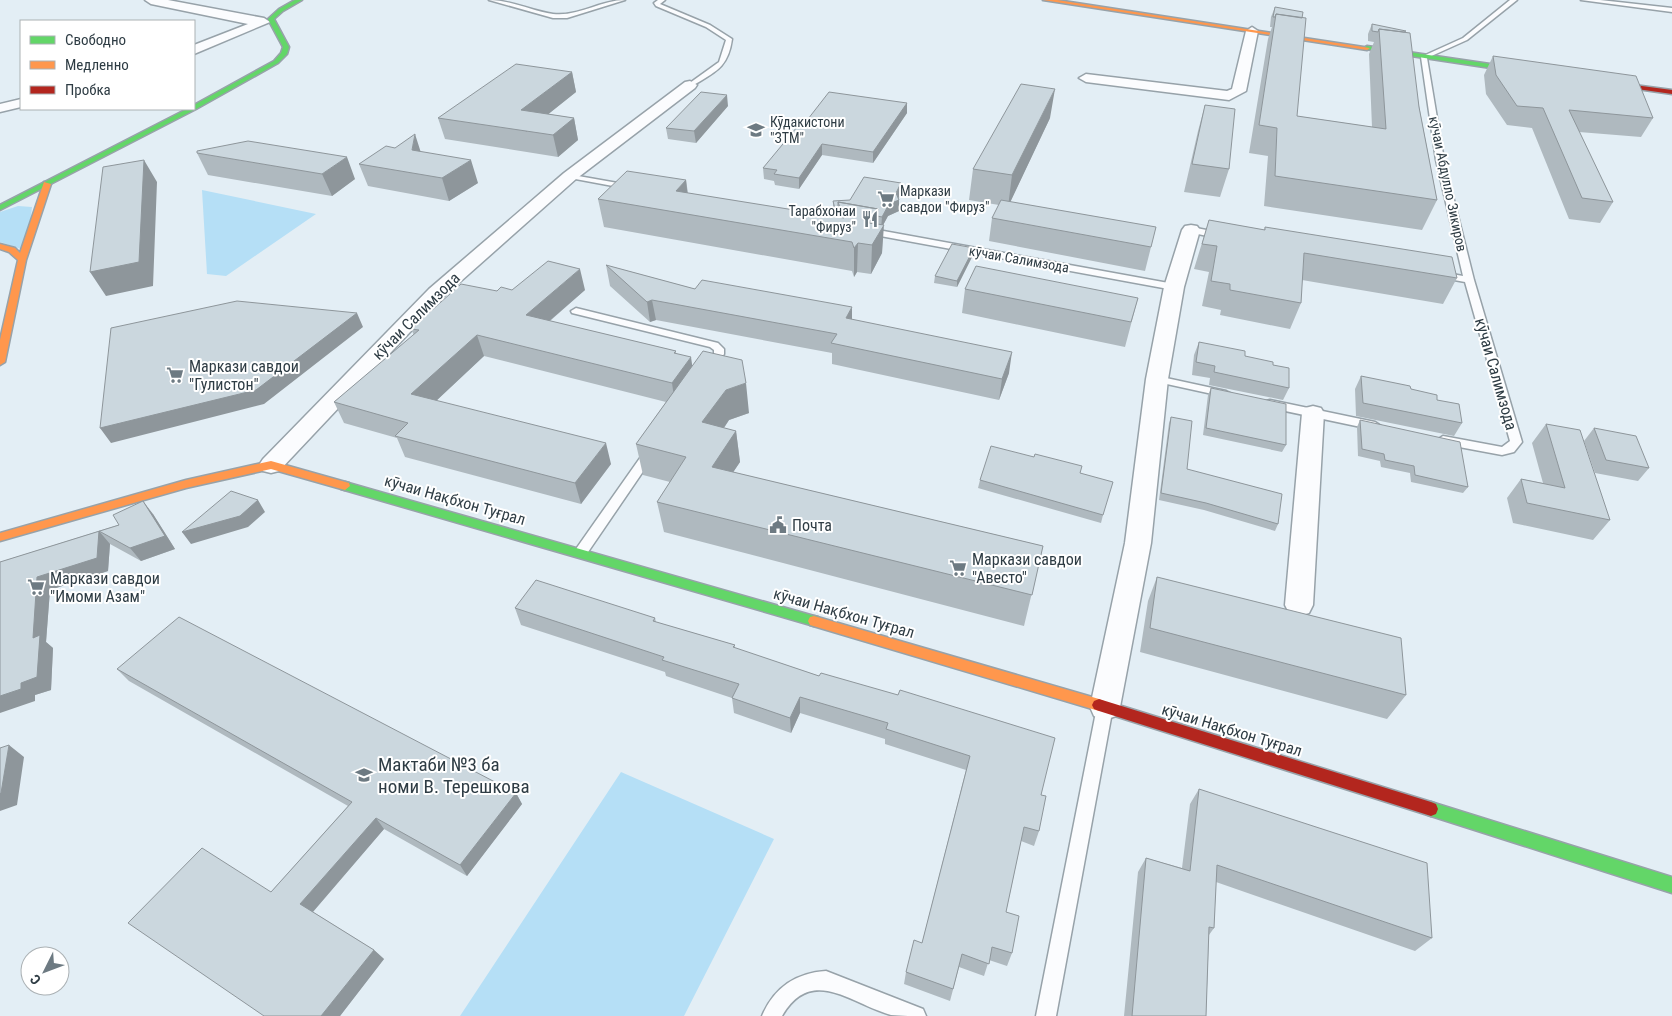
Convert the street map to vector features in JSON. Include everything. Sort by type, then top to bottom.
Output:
[{"type":"street","points":[[151,0],[265,21],[284,40],[286,47],[284,54],[262,71],[195,107]]},
{"type":"street","points":[[195,50],[265,21],[280,10],[300,0]]},
{"type":"street","points":[[1046,0],[1539,74]]},
{"type":"street","points":[[1086,78],[1229,96],[1239,91],[1252,31]]},
{"type":"street","points":[[1596,82],[1672,92]]},
{"type":"street","name":"кӯчаи Салимзода","points":[[271,465],[436,293],[570,176],[690,84]]},
{"type":"street","points":[[0,108],[20,103]]},
{"type":"street","points":[[3,206],[189,110]]},
{"type":"street","points":[[0,362],[22,260],[48,184]]},
{"type":"street","points":[[3,206],[34,204],[40,209]]},
{"type":"street","points":[[1105,707],[1138,543],[1157,379],[1174,287],[1191,230]]},
{"type":"street","points":[[0,246],[12,250],[22,260]]},
{"type":"street","points":[[1299,605],[1313,413]]},
{"type":"street","name":"кӯчаи Нақбхон Туғрал","points":[[0,537],[186,484],[271,465],[581,552],[1105,707],[1672,884]]},
{"type":"lane","points":[[492,0],[553,16],[567,16],[622,0]]},
{"type":"lane","points":[[662,0],[657,3],[658,5],[708,26],[729,39],[728,53],[724,62],[690,84]]},
{"type":"lane","points":[[1424,58],[1465,39],[1514,0]]},
{"type":"lane","points":[[1584,0],[1672,10]]},
{"type":"lane","name":"кӯчаи Абдулло Зикиров","points":[[1424,58],[1440,160],[1469,280]]},
{"type":"lane","points":[[570,176],[638,189]]},
{"type":"lane","name":"кӯчаи Салимзода","points":[[854,229],[1174,287]]},
{"type":"lane","points":[[1191,230],[1230,237]]},
{"type":"lane","points":[[1431,273],[1469,280]]},
{"type":"lane","name":"кӯчаи Салимзода","points":[[1436,438],[1502,451],[1510,449],[1516,442],[1469,280]]},
{"type":"lane","points":[[576,311],[714,345],[719,349],[719,354],[701,381]]},
{"type":"lane","points":[[1157,379],[1235,396]]},
{"type":"lane","points":[[1254,400],[1389,428]]},
{"type":"lane","points":[[581,552],[657,442]]},
{"type":"lane","points":[[1046,1016],[1105,707]]},
{"type":"lane","points":[[772,1016],[775,1009],[794,988],[810,980],[826,980],[916,1016]]},
{"type":"shaded area","points":[[202,190],[316,214],[226,276],[207,274]]},
{"type":"shaded area","points":[[18,206],[32,207],[27,251],[0,242],[0,212]]},
{"type":"shaded area","points":[[621,772],[774,839],[684,1016],[460,1016]]},
{"type":"building","points":[[1275,7],[1303,12],[1302,18],[1276,14],[1273,17]]},
{"type":"building","points":[[1276,14],[1306,18],[1297,116],[1386,129],[1379,29],[1410,33],[1419,107],[1437,200],[1275,176],[1277,128],[1259,125]]},
{"type":"building","points":[[1372,24],[1406,31],[1379,29],[1378,32],[1372,31]]},
{"type":"building","points":[[1493,56],[1636,76],[1653,118],[1569,110],[1613,202],[1582,198],[1543,108],[1517,106],[1496,75]]},
{"type":"building","points":[[516,64],[572,72],[521,110],[574,118],[553,135],[438,118]]},
{"type":"building","points":[[1021,84],[1055,89],[1012,175],[973,169]]},
{"type":"building","points":[[701,92],[727,95],[694,131],[666,128]]},
{"type":"building","points":[[829,92],[907,103],[873,152],[822,144],[799,178],[774,174],[777,170],[763,168],[797,127],[801,128]]},
{"type":"building","points":[[1205,105],[1235,109],[1229,169],[1192,164]]},
{"type":"building","points":[[415,134],[412,150],[471,160],[442,178],[359,164],[386,146],[395,148]]},
{"type":"building","points":[[248,141],[347,157],[322,174],[197,153],[197,151]]},
{"type":"building","points":[[144,160],[139,262],[90,272],[103,167]]},
{"type":"building","points":[[627,171],[686,180],[676,191],[844,218],[838,202],[878,209],[869,223],[884,225],[872,245],[858,243],[854,248],[852,242],[598,199]]},
{"type":"building","points":[[864,177],[901,183],[896,193],[899,200],[889,204],[882,217],[877,216],[878,209],[838,202],[838,209],[835,209],[833,201],[850,200]]},
{"type":"building","points":[[1001,200],[1156,227],[1151,247],[992,218]]},
{"type":"building","points":[[1209,220],[1265,230],[1265,227],[1452,257],[1457,278],[1304,253],[1301,303],[1230,290],[1230,284],[1211,281],[1217,246],[1202,244]]},
{"type":"building","points":[[952,244],[974,248],[957,281],[935,276]]},
{"type":"building","points":[[548,261],[580,269],[526,315],[676,351],[674,353],[691,357],[672,383],[477,335],[411,394],[606,443],[575,483],[395,436],[408,423],[334,402],[419,330],[411,329],[461,284],[497,291],[501,287],[512,290]]},
{"type":"building","points":[[606,265],[695,289],[702,280],[852,307],[846,318],[1012,352],[1002,379],[831,343],[837,334],[652,300],[647,302]]},
{"type":"building","points":[[976,266],[1138,298],[1131,322],[965,289]]},
{"type":"building","points":[[237,301],[357,313],[256,390],[100,428],[111,328]]},
{"type":"building","points":[[1199,342],[1245,351],[1245,356],[1273,362],[1273,365],[1289,368],[1289,388],[1214,372],[1215,366],[1196,362]]},
{"type":"building","points":[[703,351],[742,360],[746,383],[726,390],[702,422],[736,431],[712,467],[1043,546],[1032,595],[657,502],[686,457],[636,444]]},
{"type":"building","points":[[1361,376],[1410,386],[1411,389],[1437,395],[1437,400],[1459,404],[1462,423],[1363,403]]},
{"type":"building","points":[[1211,388],[1286,404],[1286,445],[1206,428]]},
{"type":"building","points":[[1171,417],[1192,421],[1187,469],[1282,494],[1278,524],[1206,503],[1161,493]]},
{"type":"building","points":[[1360,420],[1460,442],[1468,487],[1415,475],[1414,466],[1385,460],[1384,454],[1362,449]]},
{"type":"building","points":[[1546,424],[1580,430],[1610,520],[1527,503],[1521,479],[1565,488]]},
{"type":"building","points":[[1594,428],[1636,436],[1649,468],[1606,460]]},
{"type":"building","points":[[991,446],[1034,457],[1035,454],[1082,466],[1080,473],[1113,482],[1103,515],[980,480]]},
{"type":"building","points":[[231,491],[258,500],[240,516],[182,532]]},
{"type":"building","points":[[143,501],[165,536],[130,548],[99,531],[119,525],[113,515]]},
{"type":"building","points":[[99,531],[97,558],[37,577],[33,638],[40,635],[37,677],[21,683],[21,689],[0,696],[0,562]]},
{"type":"building","points":[[1157,577],[1401,638],[1406,695],[1150,628]]},
{"type":"building","points":[[536,580],[655,618],[653,621],[735,645],[733,647],[819,676],[821,673],[898,695],[900,690],[1055,738],[1041,795],[1046,796],[1039,831],[1024,827],[1006,912],[1019,916],[1012,953],[992,947],[989,964],[962,954],[953,989],[906,972],[914,940],[922,943],[970,756],[886,729],[888,723],[800,697],[790,718],[732,698],[739,684],[662,660],[664,657],[515,608]]},
{"type":"building","points":[[179,617],[516,793],[460,865],[376,818],[300,904],[374,950],[321,1016],[264,1016],[128,923],[202,848],[271,892],[352,802],[117,669]]},
{"type":"building","points":[[9,745],[1,793],[0,794],[0,748]]},
{"type":"building","points":[[1199,789],[1427,863],[1432,938],[1217,865],[1214,928],[1209,927],[1206,1016],[1132,1016],[1146,858],[1190,871]]},
{"type":"traffic: fast","points":[[195,107],[276,62],[284,54],[286,47],[271,19],[281,10],[299,0]]},
{"type":"traffic: fast","points":[[1367,48],[1524,71]]},
{"type":"traffic: fast","points":[[0,208],[190,110]]},
{"type":"traffic: fast","points":[[345,486],[814,621]]},
{"type":"traffic: fast","points":[[1431,809],[1672,885]]},
{"type":"traffic: slow","points":[[1046,0],[1367,48]]},
{"type":"traffic: slow","points":[[0,362],[22,260],[47,184]]},
{"type":"traffic: slow","points":[[0,246],[12,250],[22,260]]},
{"type":"traffic: slow","points":[[0,537],[186,484],[271,465],[345,486]]},
{"type":"traffic: slow","points":[[814,621],[1099,705]]},
{"type":"traffic: jam","points":[[1604,83],[1672,92]]},
{"type":"traffic: jam","points":[[1099,705],[1431,809]]},
{"type":"place","name":"Кӯдакистони \"ЗТМ\"","points":[[756,130]]},
{"type":"place","name":"Маркази савдои \"Фируз\"","points":[[886,199]]},
{"type":"place","name":"Тарабхонаи \"Фируз\"","points":[[870,219]]},
{"type":"place","name":"Маркази савдои \"Гулистон\"","points":[[175,375]]},
{"type":"place","name":"Почта","points":[[778,525]]},
{"type":"place","name":"Маркази савдои \"Авесто\"","points":[[958,568]]},
{"type":"place","name":"Маркази савдои \"Имоми Азам\"","points":[[36,587]]},
{"type":"place","name":"Мактаби №3 ба номи В. Терешкова","points":[[364,775]]}]
